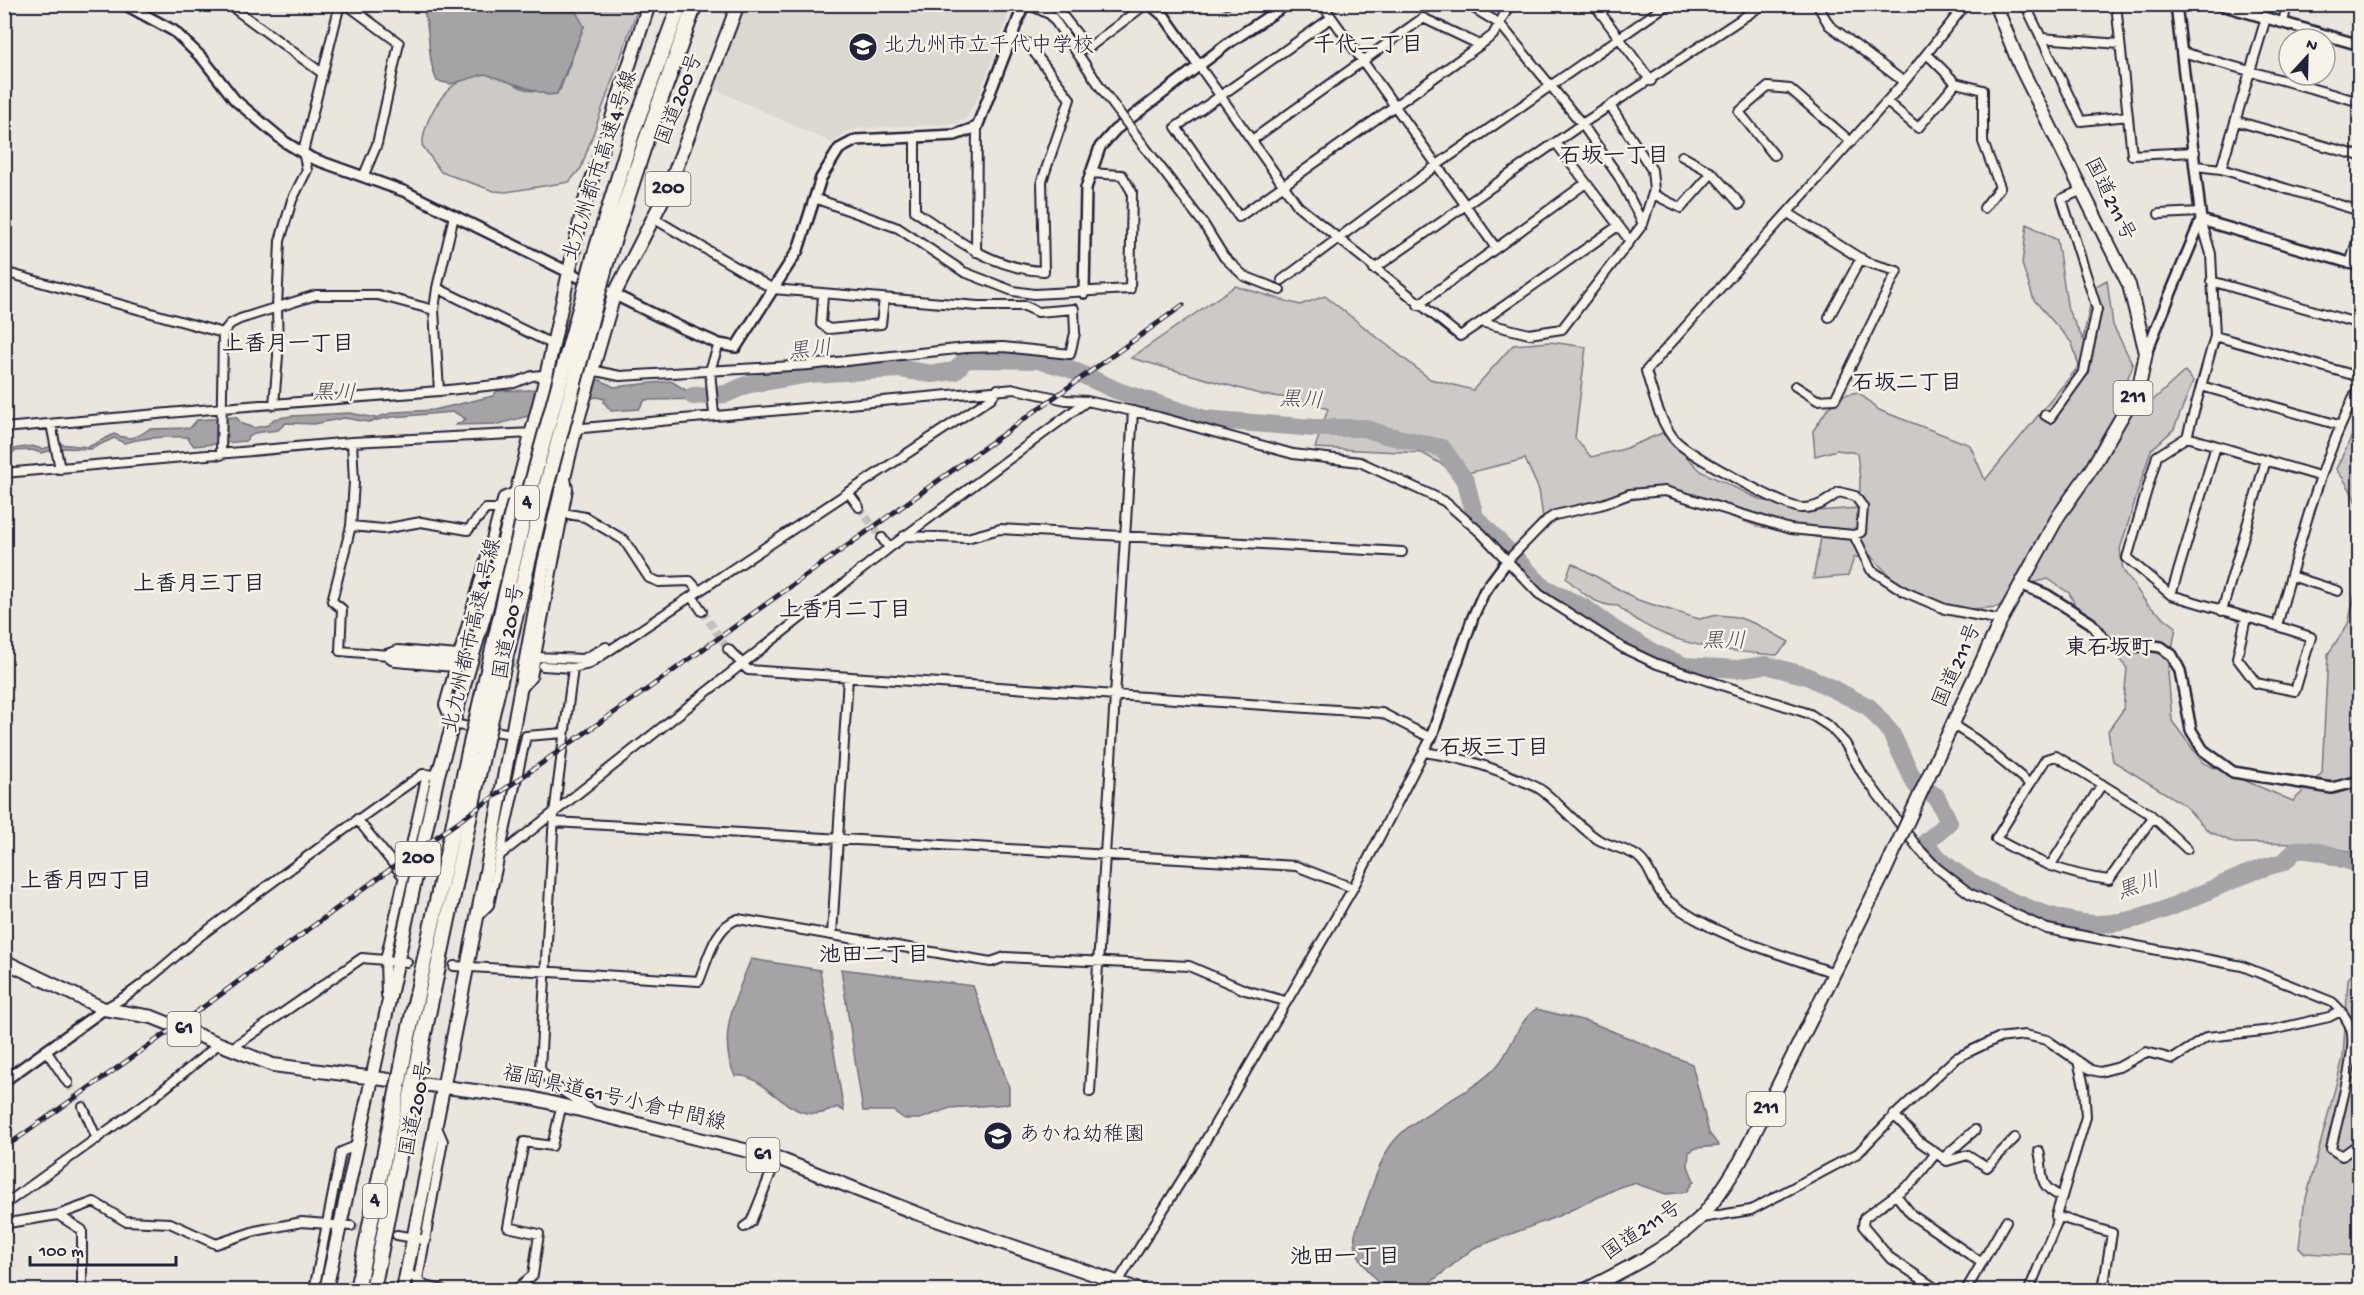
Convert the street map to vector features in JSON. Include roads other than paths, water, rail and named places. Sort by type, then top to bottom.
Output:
[{"type":"highway","name":"北九州都市高速4号線","points":[[374,1290],[407,1115],[483,752],[545,490],[632,135],[680,4]]},
{"type":"highway","name":"北九州都市高速4号線","points":[[357,1290],[469,752],[530,490],[601,259],[695,4]]},
{"type":"main road","name":"国道200号","points":[[326,1290],[345,1225],[356,1146],[396,961],[432,775],[452,724],[486,610],[514,492],[546,378],[584,204],[648,4]]},
{"type":"main road","name":"国道200号","points":[[403,1290],[407,1272],[420,1239],[435,1123],[460,966],[476,919],[543,567],[577,426],[614,295],[669,187],[738,4]]},
{"type":"main road","name":"国道211号","points":[[1585,1290],[1619,1273],[1700,1218],[1740,1162],[1884,873],[2001,620],[2023,585],[2059,515],[2092,468],[2139,387],[2146,353],[2129,285],[2020,66],[1995,4]]},
{"type":"main road","name":"福岡県道61号小倉中間線","points":[[7,964],[104,1009],[152,1017],[273,1065],[442,1085],[562,1104],[777,1158],[916,1213],[1115,1287],[1140,1290]]},
{"type":"street","points":[[124,4],[174,31],[203,59],[234,100],[285,142],[311,158],[364,175],[454,216],[719,344],[736,346],[798,250],[817,199],[821,178],[839,149],[856,140],[955,135],[977,127]]},
{"type":"street","points":[[228,4],[322,73]]},
{"type":"street","points":[[274,405],[278,356],[277,307],[280,241],[292,200],[307,170],[303,152],[340,4]]},
{"type":"street","points":[[346,4],[399,43],[377,144],[364,175]]},
{"type":"street","points":[[976,252],[977,127],[1026,4],[1051,15],[1106,95],[1203,223],[1224,257],[1244,276],[1280,290]]},
{"type":"street","points":[[1061,4],[1059,11],[1088,48],[1148,4],[1165,17],[1298,206],[1418,305],[1460,336],[1618,226]]},
{"type":"street","points":[[1084,293],[1086,188],[1100,147],[1115,130],[1230,42],[1287,4]]},
{"type":"street","points":[[1322,4],[1496,248]]},
{"type":"street","points":[[1467,4],[1500,24],[1582,124],[1619,177],[1643,224]]},
{"type":"street","points":[[1331,18],[1176,127],[1239,217],[1493,35],[1510,4]]},
{"type":"street","points":[[1594,4],[1651,81]]},
{"type":"street","points":[[1282,280],[1437,165],[1668,4]]},
{"type":"street","points":[[1817,4],[1829,25],[1904,82]]},
{"type":"street","points":[[1115,1287],[1190,1167],[1353,888],[1431,738],[1473,616],[1484,592],[1508,560],[1535,532],[1556,515],[1600,505],[1630,494],[1665,491],[1790,529],[1854,535],[1861,532],[1863,507],[1855,496],[1839,492],[1821,505],[1800,508],[1742,483],[1676,441],[1658,410],[1646,371],[1887,102],[1966,4]]},
{"type":"street","points":[[2025,4],[2081,122],[2128,116]]},
{"type":"street","points":[[2116,4],[2132,155],[2194,152]]},
{"type":"street","points":[[2176,4],[2201,216],[2211,254],[2214,336],[2187,437],[2157,456],[2127,558],[2171,595],[2312,637],[2295,691],[2256,683],[2237,658],[2246,618]]},
{"type":"street","points":[[2218,4],[2360,45]]},
{"type":"street","points":[[2283,23],[2287,4]]},
{"type":"street","points":[[1374,269],[1467,207],[1582,124],[1651,81],[1760,6]]},
{"type":"street","points":[[1252,140],[1423,18],[1480,45]]},
{"type":"street","points":[[2221,169],[2266,18]]},
{"type":"street","points":[[915,137],[915,211],[976,252],[1020,270],[1044,271],[1042,182],[1070,99],[1028,44],[1012,36]]},
{"type":"street","points":[[2042,38],[2120,44]]},
{"type":"street","points":[[2182,52],[2360,102]]},
{"type":"street","points":[[1927,54],[1956,83],[1983,90],[1983,142],[2000,186],[1984,208]]},
{"type":"street","points":[[1887,102],[1918,128],[1956,83]]},
{"type":"street","points":[[1774,155],[1739,112],[1768,87],[1790,89],[1851,142]]},
{"type":"street","points":[[1481,322],[1529,334],[1562,329],[1643,224],[1653,194],[1652,170],[1611,107]]},
{"type":"street","points":[[2235,121],[2360,156]]},
{"type":"street","points":[[1556,143],[1630,241]]},
{"type":"street","points":[[1682,156],[1712,173],[1740,204]]},
{"type":"street","points":[[2196,166],[2221,169],[2360,211]]},
{"type":"street","points":[[817,199],[898,228],[964,272],[987,282],[1034,294],[1130,289],[1132,192],[1122,175],[1090,173]]},
{"type":"street","points":[[1653,194],[1681,208],[1712,173]]},
{"type":"street","points":[[1418,305],[1586,183]]},
{"type":"street","points":[[2045,415],[2050,418],[2084,371],[2097,309],[2062,199],[2082,190]]},
{"type":"street","points":[[1788,213],[1861,258],[1897,271],[1834,399],[1816,400],[1795,386]]},
{"type":"street","points":[[2159,214],[2201,216],[2355,265],[2360,231]]},
{"type":"street","points":[[439,392],[434,309],[454,216]]},
{"type":"street","points":[[2146,353],[2201,216]]},
{"type":"street","points":[[4,428],[52,428],[274,405],[439,392],[591,373],[620,376],[711,373],[966,348],[1003,347],[1071,354],[1075,333],[1074,309],[1038,312],[1024,306],[823,295],[773,289],[653,218]]},
{"type":"street","points":[[1829,317],[1861,258]]},
{"type":"street","points":[[4,272],[223,333]]},
{"type":"street","points":[[2211,281],[2360,324]]},
{"type":"street","points":[[437,288],[552,344]]},
{"type":"street","points":[[221,453],[223,333],[230,324],[316,295],[378,295],[434,309]]},
{"type":"street","points":[[823,295],[821,324],[829,329],[881,324],[884,299]]},
{"type":"street","points":[[2214,336],[2360,377]]},
{"type":"street","points":[[714,412],[711,373],[719,344]]},
{"type":"street","points":[[2277,626],[2319,476],[2339,425],[2360,384]]},
{"type":"street","points":[[2201,386],[2339,425]]},
{"type":"street","points":[[543,666],[573,668],[589,664],[991,398],[998,389]]},
{"type":"street","points":[[4,472],[352,442],[532,430],[714,412],[998,389],[1015,389],[1066,400],[1087,400],[1293,454],[1360,462],[1444,501],[1481,533],[1539,594],[1623,648],[1657,664],[1810,714],[1830,727],[1845,743],[1863,774],[1918,848],[1969,893],[2047,929],[2242,966],[2332,1002],[2341,1011],[2352,1030],[2349,1064],[2331,1149],[2342,1156],[2360,1143]]},
{"type":"street","points":[[500,855],[555,818],[904,536],[1087,400]]},
{"type":"street","points":[[1090,1092],[1107,856],[1133,411]]},
{"type":"street","points":[[52,428],[59,466]]},
{"type":"street","points":[[2187,437],[2319,476]]},
{"type":"street","points":[[352,442],[354,482],[351,526],[332,602],[342,609],[340,651],[449,660]]},
{"type":"street","points":[[2171,595],[2216,446]]},
{"type":"street","points":[[2222,611],[2266,460]]},
{"type":"street","points":[[519,693],[532,676],[568,489],[565,475]]},
{"type":"street","points":[[512,734],[452,724],[444,705],[503,497],[514,492]]},
{"type":"street","points":[[848,492],[858,507]]},
{"type":"street","points":[[351,526],[383,529],[421,522],[468,530],[486,509],[500,509]]},
{"type":"street","points":[[563,513],[585,517],[624,540],[649,578],[659,582],[690,581],[702,610]]},
{"type":"street","points":[[904,536],[967,538],[1000,529],[1402,552]]},
{"type":"street","points":[[1854,535],[1870,570],[1905,592],[1945,609],[2001,620]]},
{"type":"street","points":[[882,538],[889,548]]},
{"type":"street","points":[[2291,576],[2338,591]]},
{"type":"street","points":[[2023,585],[2047,596],[2091,623],[2106,642],[2126,648],[2146,645],[2161,647],[2172,655],[2180,670],[2191,730],[2203,750],[2233,772],[2332,788],[2360,781]]},
{"type":"street","points":[[536,657],[583,659],[608,645],[624,641]]},
{"type":"street","points":[[728,649],[748,670],[1382,713],[1431,738]]},
{"type":"street","points":[[386,655],[398,650],[458,655]]},
{"type":"street","points":[[386,655],[396,662],[454,667]]},
{"type":"street","points":[[573,668],[555,818],[540,1069],[553,1085],[600,1114]]},
{"type":"street","points":[[832,935],[849,676]]},
{"type":"street","points":[[1953,725],[1975,739],[2030,784]]},
{"type":"street","points":[[476,919],[489,905],[526,736],[564,733]]},
{"type":"street","points":[[1424,752],[1466,758],[1493,767],[1542,790],[1593,835],[1636,856],[1647,865],[1656,887],[1667,900],[1707,924],[1741,939],[1834,973]]},
{"type":"street","points":[[2153,817],[2109,880],[2073,875],[1996,839],[2046,759],[2056,756],[2153,817],[2187,849]]},
{"type":"street","points":[[4,1081],[104,1009],[120,1001],[184,948],[357,819],[423,774],[432,775],[403,876],[396,961],[362,958],[226,1045],[4,1205]]},
{"type":"street","points":[[2050,866],[2102,784]]},
{"type":"street","points":[[555,818],[838,839],[1296,866],[1353,888]]},
{"type":"street","points":[[357,819],[403,876]]},
{"type":"street","points":[[460,966],[699,981],[726,923],[738,920],[991,962],[1005,957],[1189,966],[1245,990],[1285,1001]]},
{"type":"street","points":[[4,982],[7,964]]},
{"type":"street","points":[[1700,1218],[1751,1210],[1858,1153],[1894,1115],[1956,1058],[1978,1045],[1998,1038],[2025,1035],[2047,1040],[2078,1061],[2100,1072],[2119,1067],[2146,1053],[2173,1059],[2207,1037],[2272,1030],[2329,1017],[2341,1011]]},
{"type":"street","points":[[47,1052],[68,1083]]},
{"type":"street","points":[[2078,1061],[2084,1086],[2086,1117],[2056,1216],[2112,1233],[2103,1290]]},
{"type":"street","points":[[515,1290],[533,1275],[539,1234],[508,1227],[525,1142],[552,1146],[562,1104]]},
{"type":"street","points":[[83,1107],[97,1139]]},
{"type":"street","points":[[1894,1115],[1920,1142],[1947,1161],[1968,1155],[1987,1167],[2015,1138]]},
{"type":"street","points":[[1938,1290],[1889,1257],[1863,1226],[1863,1218],[1914,1182],[1939,1156],[1975,1130]]},
{"type":"street","points":[[314,1290],[341,1152],[356,1146]]},
{"type":"street","points":[[2039,1151],[2041,1181],[2049,1191],[2062,1197]]},
{"type":"street","points":[[744,1227],[751,1222],[777,1158]]},
{"type":"street","points":[[1896,1195],[1912,1215],[1982,1263]]},
{"type":"street","points":[[8,1222],[58,1215],[94,1202],[125,1221],[170,1223],[216,1244],[255,1231],[302,1221],[345,1225]]},
{"type":"street","points":[[58,1215],[82,1230],[82,1290]]},
{"type":"street","points":[[2030,1290],[2059,1217]]},
{"type":"street","points":[[1966,1290],[2006,1221]]},
{"type":"street","points":[[397,1235],[420,1239],[416,1290]]},
{"type":"street","points":[[407,1272],[426,1286],[442,1290]]},
{"type":"street","points":[[477,1290],[502,1290]]},
{"type":"waterway","name":"黒川","points":[[693,396],[726,394],[746,385],[810,374],[901,369],[932,374],[955,371],[966,359],[1038,360],[1068,368],[1118,391],[1205,419],[1314,428],[1364,428],[1442,448],[1466,482],[1475,517],[1543,587],[1585,608],[1615,630],[1654,653],[1685,666],[1737,669],[1766,665],[1807,676],[1869,707],[1891,733],[1916,785],[1936,796],[1949,822],[1925,843],[1942,862],[1972,883],[2006,899],[2038,912],[2071,921],[2094,924],[2118,922],[2166,909],[2237,878],[2284,862],[2296,850],[2320,852],[2360,864]]},
{"type":"tunnel","points":[[859,507],[882,538]]},
{"type":"tunnel","points":[[702,611],[728,649]]},
{"type":"tunnel","points":[[451,660],[529,665]]},
{"type":"tunnel","points":[[68,1083],[83,1107]]},
{"type":"tunnel","points":[[351,1226],[397,1235]]},
{"type":"railway","points":[[4,1148],[216,998],[378,878],[649,688],[1183,305]]},
{"type":"place","name":"北九州市立千代中学校","points":[[863,47]]},
{"type":"place","name":"あかね幼稚園","points":[[998,1136]]},
{"type":"district","name":"千代二丁目","points":[[1368,47]]},
{"type":"district","name":"石坂一丁目","points":[[1614,158]]},
{"type":"district","name":"上香月一丁目","points":[[288,346]]},
{"type":"district","name":"石坂二丁目","points":[[1907,385]]},
{"type":"district","name":"上香月三丁目","points":[[199,586]]},
{"type":"district","name":"上香月二丁目","points":[[845,612]]},
{"type":"district","name":"東石坂町","points":[[2109,650]]},
{"type":"district","name":"石坂三丁目","points":[[1494,750]]},
{"type":"district","name":"上香月四丁目","points":[[86,883]]},
{"type":"district","name":"池田二丁目","points":[[874,957]]},
{"type":"district","name":"池田一丁目","points":[[1345,1259]]}]
